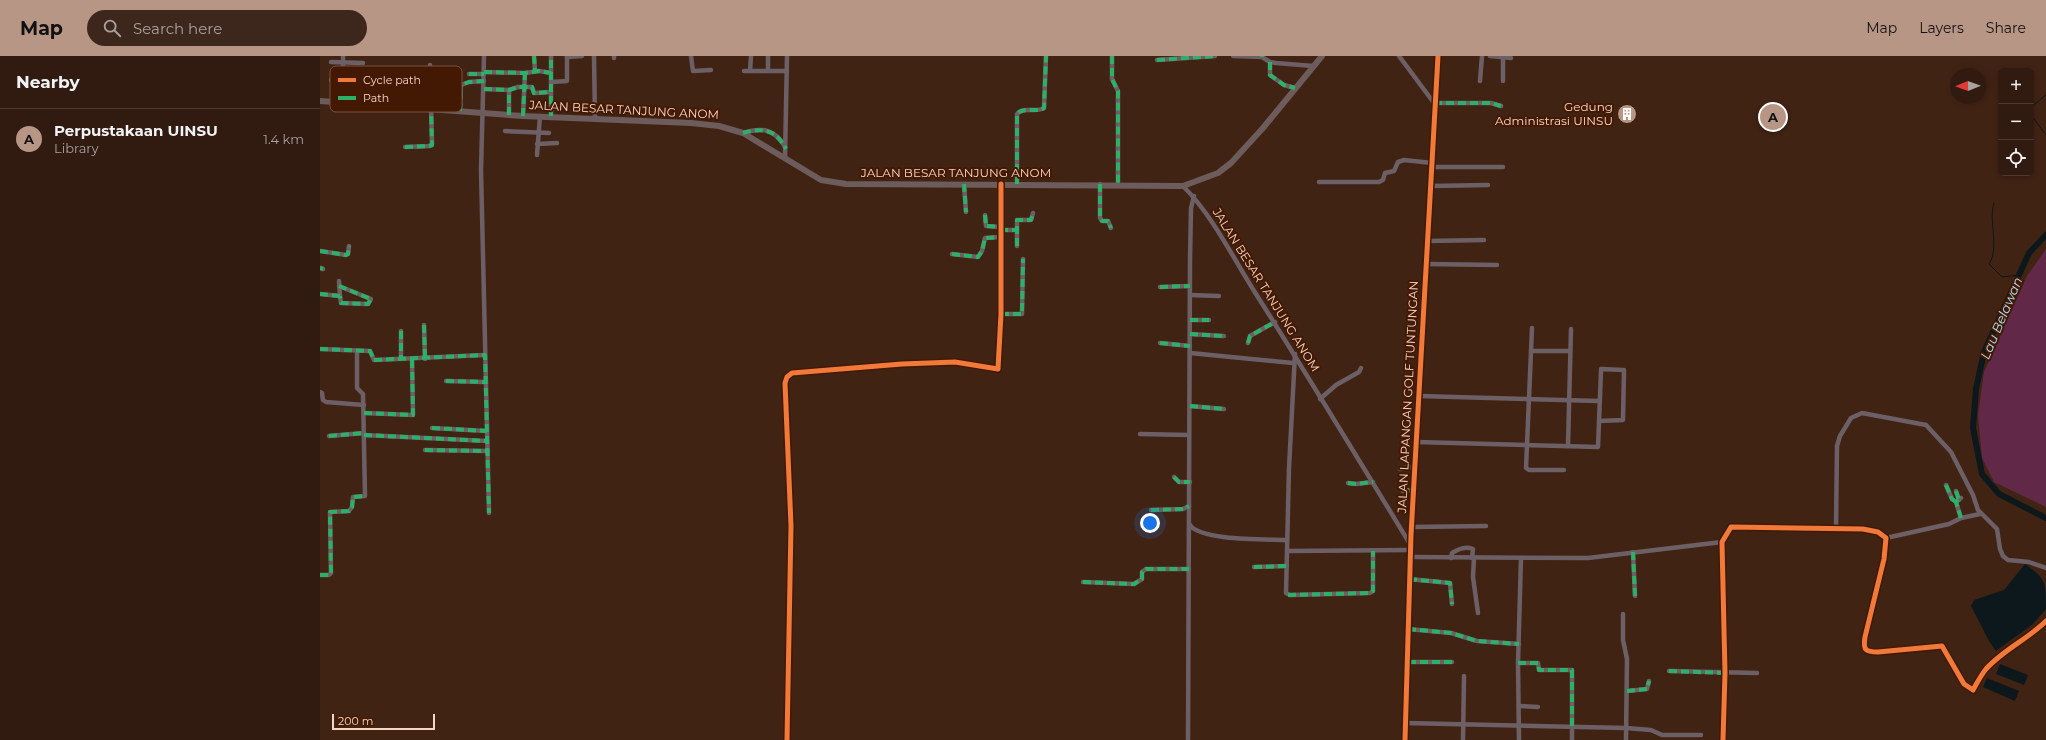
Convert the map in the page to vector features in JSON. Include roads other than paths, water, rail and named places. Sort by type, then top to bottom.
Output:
[{"type":"main road","points":[[1183,186],[1218,173],[1232,163],[1322,56]]},
{"type":"main road","name":"JALAN BESAR TANJUNG ANOM","points":[[320,101],[330,102]]},
{"type":"main road","name":"JALAN BESAR TANJUNG ANOM","points":[[462,111],[523,116],[595,118],[652,123],[691,123],[725,128],[743,133],[815,177],[828,182],[856,184],[1118,184],[1183,186]]},
{"type":"street","points":[[342,56],[342,66]]},
{"type":"street","points":[[484,56],[481,170],[489,513]]},
{"type":"street","points":[[534,56],[535,71]]},
{"type":"street","points":[[551,56],[551,116]]},
{"type":"street","points":[[551,82],[567,81],[567,57],[582,56]]},
{"type":"street","points":[[594,56],[595,118]]},
{"type":"street","points":[[691,56],[693,71],[711,70]]},
{"type":"street","points":[[750,71],[751,56]]},
{"type":"street","points":[[768,56],[768,71]]},
{"type":"street","points":[[785,158],[787,56]]},
{"type":"street","points":[[1017,184],[1017,114],[1022,111],[1041,110],[1044,108],[1046,56]]},
{"type":"street","points":[[1112,56],[1112,79],[1118,91],[1118,184]]},
{"type":"street","points":[[1157,60],[1215,56]]},
{"type":"street","points":[[1233,56],[1262,56],[1270,62],[1313,66]]},
{"type":"street","points":[[1399,56],[1434,103],[1491,103],[1501,106]]},
{"type":"street","name":"JALAN LAPANGAN GOLF TUNTUNGAN","points":[[1406,740],[1405,723],[1408,662],[1410,544],[1432,165],[1434,103],[1438,56]]},
{"type":"street","points":[[1480,81],[1482,56]]},
{"type":"street","points":[[1490,56],[1511,58]]},
{"type":"street","points":[[1503,58],[1503,81]]},
{"type":"street","points":[[331,62],[363,63]]},
{"type":"street","points":[[1270,62],[1270,75],[1284,85],[1295,88]]},
{"type":"street","points":[[469,74],[525,73],[535,71],[550,73]]},
{"type":"street","points":[[744,72],[787,71]]},
{"type":"street","points":[[523,116],[525,73]]},
{"type":"street","points":[[462,85],[469,82],[484,81]]},
{"type":"street","points":[[484,89],[509,90],[532,87],[533,93],[551,92]]},
{"type":"street","points":[[509,90],[509,114]]},
{"type":"street","points":[[405,147],[432,145],[430,112]]},
{"type":"street","points":[[537,155],[540,116]]},
{"type":"street","points":[[743,133],[761,130],[774,133],[780,138],[786,149]]},
{"type":"street","points":[[505,131],[538,131],[549,133]]},
{"type":"street","points":[[537,144],[557,143]]},
{"type":"street","points":[[1319,182],[1379,182],[1383,180],[1385,173],[1394,171],[1398,162],[1404,160],[1432,165],[1503,166]]},
{"type":"street","points":[[964,184],[966,212]]},
{"type":"street","points":[[787,740],[791,526],[785,383],[787,377],[792,373],[902,364],[955,362],[998,369],[1001,314],[1001,184]]},
{"type":"street","points":[[1100,184],[1100,218],[1102,221],[1108,221],[1111,228]]},
{"type":"street","points":[[1430,186],[1488,185]]},
{"type":"street","name":"JALAN BESAR TANJUNG ANOM","points":[[1183,186],[1194,196],[1275,322],[1320,399],[1373,482],[1410,544]]},
{"type":"street","points":[[1188,740],[1190,286],[1191,208],[1194,196]]},
{"type":"street","points":[[1017,246],[1017,220],[1031,220],[1033,213]]},
{"type":"street","points":[[985,215],[986,226],[1017,230]]},
{"type":"street","points":[[952,254],[978,257],[982,251],[985,238],[1000,237]]},
{"type":"street","points":[[1427,241],[1484,240]]},
{"type":"street","points":[[320,251],[346,255],[348,254],[349,246]]},
{"type":"street","points":[[1001,314],[1021,315],[1023,259]]},
{"type":"street","points":[[1426,264],[1498,265]]},
{"type":"street","points":[[339,284],[371,299],[368,304],[341,303],[340,296],[339,284]]},
{"type":"street","points":[[1160,287],[1190,286]]},
{"type":"street","points":[[320,294],[340,296]]},
{"type":"street","points":[[1190,295],[1219,296]]},
{"type":"street","points":[[1190,320],[1209,320]]},
{"type":"street","points":[[1248,343],[1250,336],[1275,322]]},
{"type":"street","points":[[424,325],[425,359]]},
{"type":"street","points":[[1532,328],[1527,469],[1564,470]]},
{"type":"street","points":[[1568,446],[1571,329]]},
{"type":"street","points":[[401,331],[401,359]]},
{"type":"street","points":[[1190,334],[1224,336]]},
{"type":"street","points":[[1160,343],[1190,346]]},
{"type":"street","points":[[320,349],[371,352],[374,360],[425,359],[485,355]]},
{"type":"street","points":[[320,575],[329,575],[331,573],[330,512],[349,511],[352,507],[353,497],[365,496],[364,405],[363,394],[358,388],[357,351]]},
{"type":"street","points":[[1531,351],[1570,351]]},
{"type":"street","points":[[1190,352],[1293,362]]},
{"type":"street","points":[[1295,354],[1293,362],[1287,540],[1288,595],[1370,593],[1373,591],[1372,551]]},
{"type":"street","points":[[364,413],[413,415],[412,359]]},
{"type":"street","points":[[1320,399],[1336,385],[1359,372],[1361,368]]},
{"type":"street","points":[[1416,442],[1528,446],[1598,446],[1601,369],[1624,370],[1623,420],[1599,421]]},
{"type":"street","points":[[446,381],[485,382]]},
{"type":"street","points":[[320,392],[326,402],[364,405]]},
{"type":"street","points":[[1419,396],[1599,401]]},
{"type":"street","points":[[1190,406],[1224,409]]},
{"type":"street","points":[[1836,529],[1838,441],[1851,418],[1862,413],[1926,425],[1951,452],[1959,465],[1980,514],[1997,529],[2001,553],[2005,558],[2029,562],[2046,568]]},
{"type":"street","points":[[432,428],[487,430]]},
{"type":"street","points":[[465,440],[467,430]]},
{"type":"street","points":[[329,436],[364,434],[487,441]]},
{"type":"street","points":[[1140,434],[1189,435]]},
{"type":"street","points":[[425,450],[488,451]]},
{"type":"street","points":[[1400,468],[1415,466]]},
{"type":"street","points":[[1174,477],[1179,482],[1190,482]]},
{"type":"street","points":[[1348,483],[1356,484],[1373,482]]},
{"type":"street","points":[[1946,485],[1952,498],[1959,500]]},
{"type":"street","points":[[1403,491],[1414,490]]},
{"type":"street","points":[[1956,491],[1959,500],[1961,518]]},
{"type":"street","points":[[1151,510],[1183,509],[1189,506]]},
{"type":"street","points":[[1723,740],[1725,674],[1722,542],[1731,527],[1863,529],[1878,532],[1886,538],[1949,524],[1961,518],[1980,514]]},
{"type":"street","points":[[1190,525],[1197,532],[1211,536],[1287,540]]},
{"type":"street","points":[[1411,527],[1486,526]]},
{"type":"street","points":[[1886,538],[1884,560],[1864,646],[1866,651],[1942,646],[1964,684],[1973,690],[1981,676],[1992,663],[2035,632],[2046,621]]},
{"type":"street","points":[[1410,557],[1588,558],[1633,552],[1667,550],[1722,542]]},
{"type":"street","points":[[1451,558],[1454,552],[1461,548],[1473,549],[1473,577],[1478,613]]},
{"type":"street","points":[[1288,551],[1410,550]]},
{"type":"street","points":[[1633,552],[1635,596]]},
{"type":"street","points":[[1518,740],[1518,663],[1521,558]]},
{"type":"street","points":[[1254,567],[1287,566]]},
{"type":"street","points":[[1083,582],[1134,584],[1142,579],[1142,572],[1146,569],[1189,569]]},
{"type":"street","points":[[1409,579],[1450,583],[1452,604]]},
{"type":"street","points":[[1623,614],[1627,691],[1626,740]]},
{"type":"street","points":[[1408,629],[1451,633],[1477,641],[1519,644]]},
{"type":"street","points":[[1408,662],[1452,662]]},
{"type":"street","points":[[1518,663],[1538,663],[1539,669],[1541,670],[1572,670],[1572,740]]},
{"type":"street","points":[[1669,671],[1725,674],[1757,673]]},
{"type":"street","points":[[1463,740],[1464,676]]},
{"type":"street","points":[[1627,691],[1647,689],[1649,681]]},
{"type":"street","points":[[1519,706],[1538,707]]},
{"type":"street","points":[[1405,723],[1519,727],[1626,728],[1649,729],[1662,735],[1701,735]]},
{"type":"waterway","points":[[2034,105],[2046,95]]},
{"type":"waterway","points":[[2034,119],[2046,135]]},
{"type":"waterway","points":[[1994,203],[1992,218],[1994,250],[1989,264],[2002,277],[2019,275]]},
{"type":"waterway","name":"Lau Belawan","points":[[2046,235],[2029,253],[1984,352],[1976,389],[1973,428],[1982,474],[1999,494],[2046,518]]},
{"type":"place","name":"Gedung Administrasi UINSU","points":[[1627,114]]},
{"type":"place","name":"Perpustakaan UINSU","points":[[1773,117]]}]
